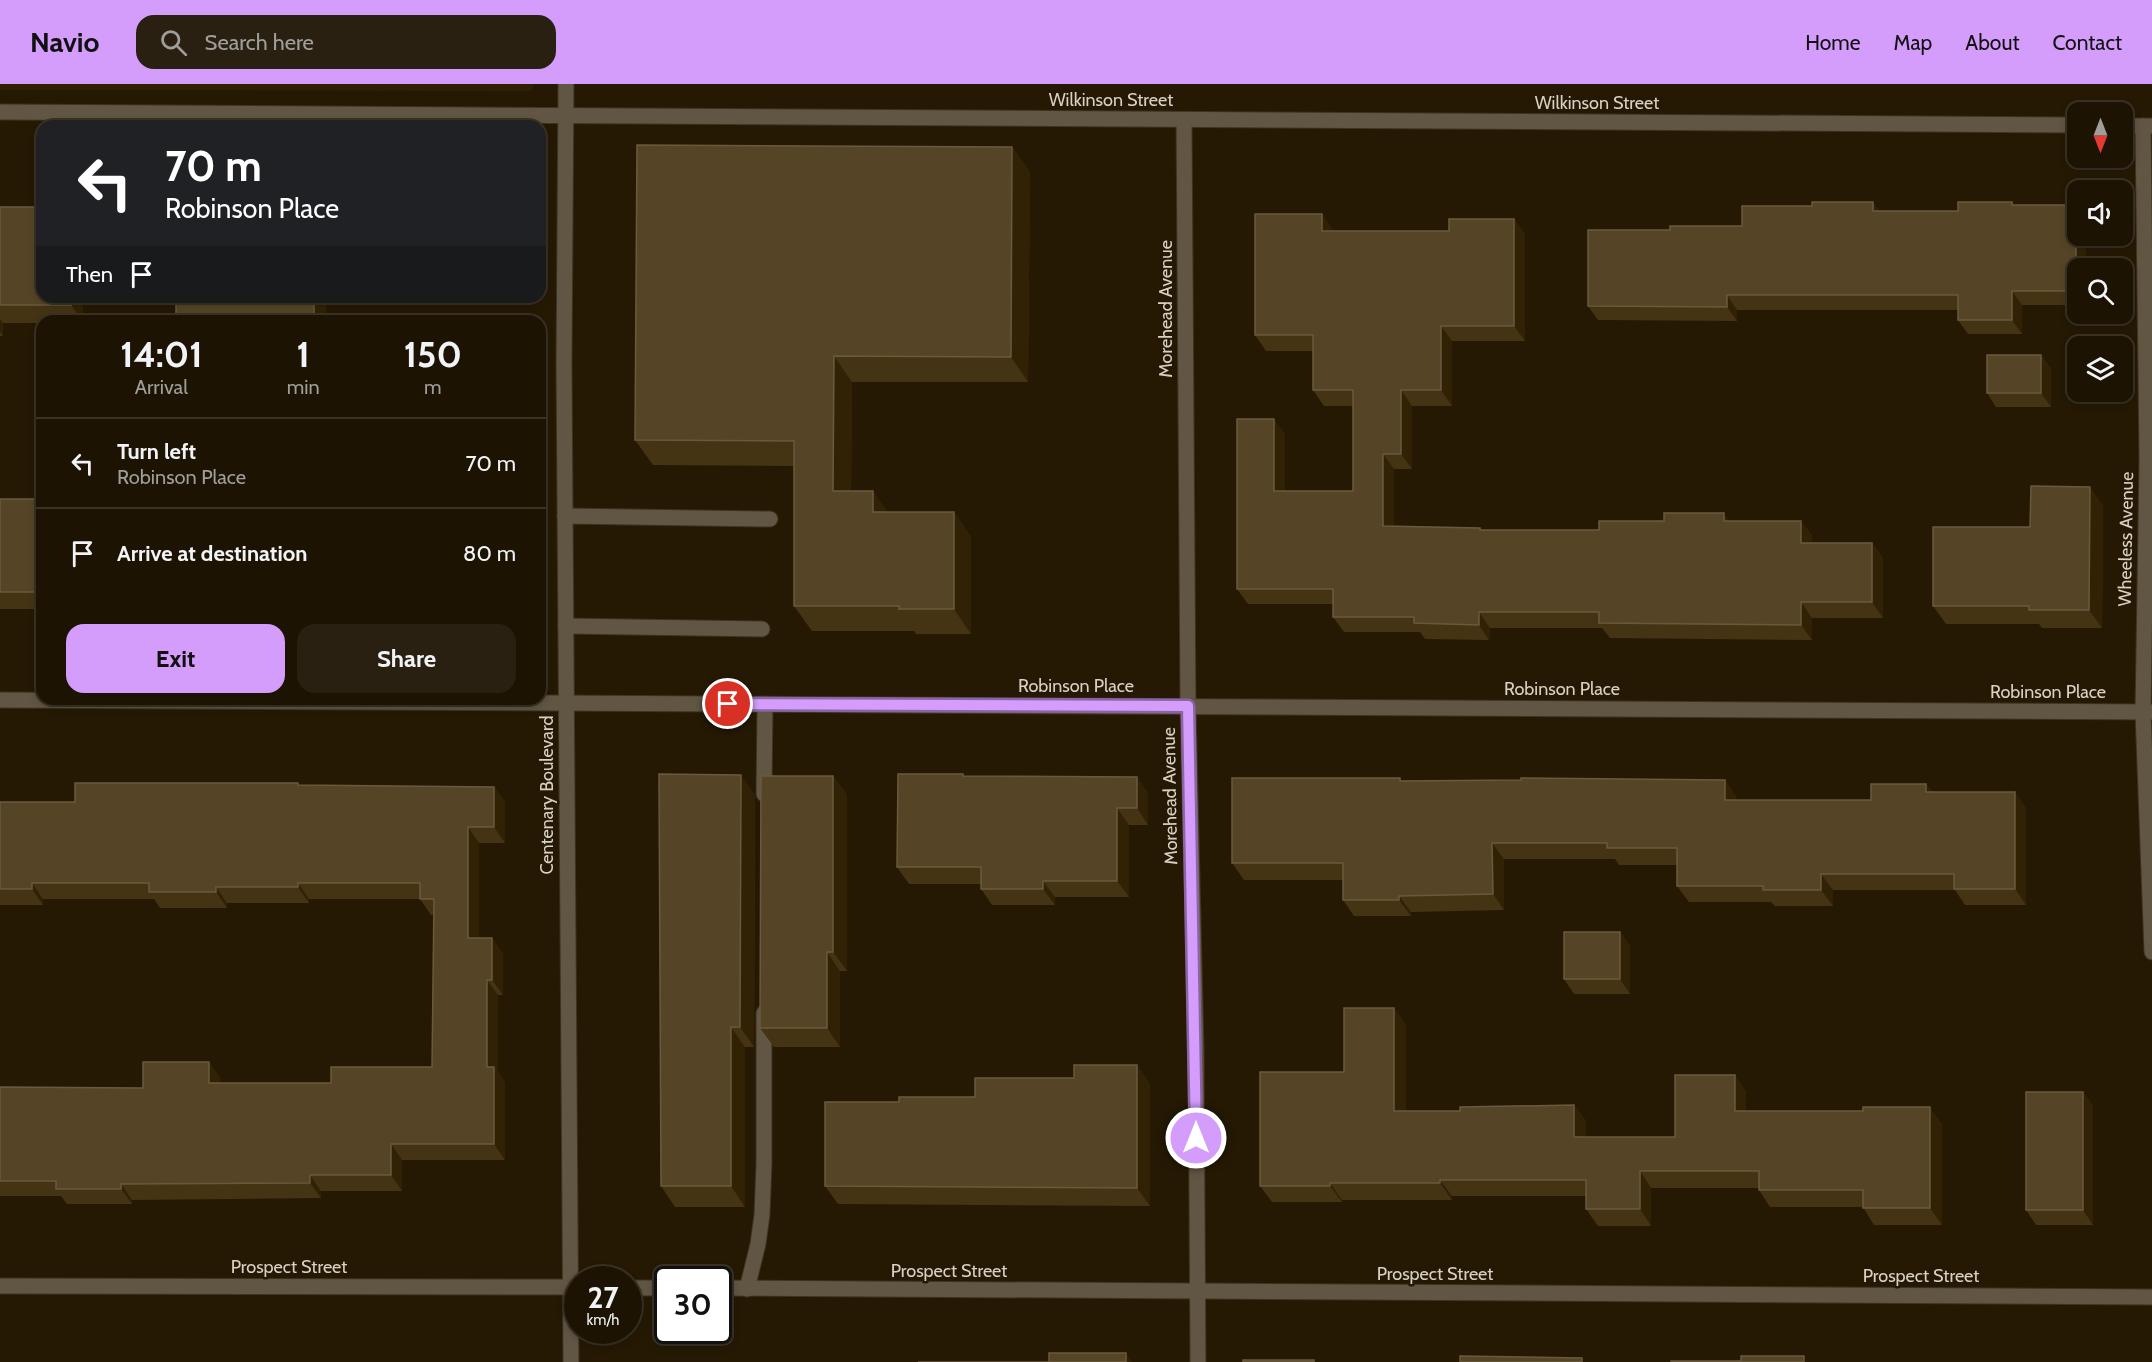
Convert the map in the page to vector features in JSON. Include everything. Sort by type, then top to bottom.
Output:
[{"type":"street","name":"Centenary Boulevard","points":[[566,84],[566,703],[574,1266]]},
{"type":"street","name":"Wilkinson Street","points":[[0,112],[2067,125]]},
{"type":"street","name":"Morehead Avenue","points":[[1184,120],[1188,706],[1196,1050],[1198,1362]]},
{"type":"street","name":"Wheeless Avenue","points":[[2148,126],[2148,712],[2152,952]]},
{"type":"street","points":[[565,516],[770,519]]},
{"type":"street","points":[[566,626],[762,629]]},
{"type":"street","name":"Robinson Place","points":[[0,700],[36,700]]},
{"type":"street","name":"Robinson Place","points":[[546,703],[2148,712]]},
{"type":"street","points":[[764,812],[765,704]]},
{"type":"street","points":[[747,1289],[758,1244],[762,1215],[764,1000]]},
{"type":"street","name":"Prospect Street","points":[[0,1286],[564,1287]]},
{"type":"street","name":"Prospect Street","points":[[732,1288],[2152,1297]]},
{"type":"street","name":"Centenary Boulevard","points":[[571,1362],[572,1344]]},
{"type":"shaded area","points":[[0,84],[534,84],[532,91],[0,90]]},
{"type":"building","points":[[637,145],[1012,147],[1011,357],[834,356],[833,491],[873,491],[873,512],[954,512],[954,609],[899,609],[899,606],[794,606],[794,441],[635,440]]},
{"type":"building","points":[[1812,202],[1873,202],[1873,211],[1958,211],[1958,202],[2067,205],[2067,246],[2076,246],[2076,258],[2067,258],[2067,291],[2012,291],[2012,320],[1958,320],[1958,295],[1727,295],[1727,307],[1588,306],[1588,230],[1670,230],[1670,226],[1742,226],[1742,206],[1812,206]]},
{"type":"building","points":[[0,207],[36,207],[36,303],[71,303],[71,305],[0,305]]},
{"type":"building","points":[[1255,214],[1322,214],[1322,231],[1449,231],[1449,219],[1514,219],[1514,326],[1441,326],[1441,390],[1401,390],[1401,454],[1383,454],[1383,526],[1480,528],[1480,530],[1599,530],[1599,521],[1664,521],[1664,513],[1724,513],[1724,521],[1801,521],[1801,543],[1872,543],[1872,602],[1801,602],[1801,625],[1599,623],[1599,612],[1479,612],[1479,625],[1414,623],[1414,617],[1333,617],[1333,589],[1237,589],[1237,419],[1274,419],[1274,491],[1353,491],[1353,390],[1313,390],[1313,335],[1255,335]]},
{"type":"building","points":[[176,303],[314,303],[314,315],[176,315]]},
{"type":"building","points":[[1987,355],[2041,355],[2041,393],[1987,393]]},
{"type":"building","points":[[2031,486],[2090,487],[2089,610],[2029,610],[2029,606],[1933,606],[1933,527],[2030,527]]},
{"type":"building","points":[[0,499],[36,499],[36,592],[0,592]]},
{"type":"building","points":[[659,774],[741,775],[740,1027],[731,1027],[731,1186],[661,1186]]},
{"type":"building","points":[[898,774],[1137,777],[1137,808],[1117,808],[1117,881],[1043,881],[1043,889],[981,889],[981,867],[897,867]]},
{"type":"building","points":[[761,776],[833,776],[833,952],[827,952],[827,1028],[760,1028]]},
{"type":"building","points":[[1232,778],[1400,778],[1400,781],[1521,780],[1521,778],[1725,780],[1725,800],[1871,800],[1871,784],[1926,784],[1926,792],[2015,792],[2015,889],[1954,889],[1954,874],[1821,874],[1821,890],[1763,890],[1763,886],[1677,886],[1677,848],[1607,848],[1607,843],[1492,843],[1493,894],[1399,896],[1399,900],[1343,900],[1343,863],[1232,863]]},
{"type":"building","points":[[75,783],[298,783],[298,785],[494,787],[494,827],[468,827],[468,938],[492,938],[492,980],[487,980],[487,1067],[494,1067],[494,1144],[391,1144],[391,1175],[310,1175],[310,1183],[121,1184],[121,1189],[56,1189],[56,1181],[0,1181],[0,1087],[143,1088],[143,1062],[209,1062],[209,1083],[331,1083],[331,1067],[432,1067],[434,899],[420,899],[420,883],[298,883],[298,887],[216,887],[216,892],[149,892],[149,883],[32,883],[32,889],[0,889],[0,802],[75,802]]},
{"type":"building","points":[[1564,932],[1620,932],[1620,979],[1564,979]]},
{"type":"building","points":[[1344,1008],[1394,1008],[1394,1111],[1460,1111],[1460,1107],[1574,1105],[1574,1137],[1675,1137],[1675,1075],[1735,1075],[1735,1111],[1863,1111],[1863,1107],[1930,1107],[1930,1208],[1863,1208],[1863,1190],[1759,1190],[1759,1171],[1640,1171],[1640,1209],[1586,1209],[1586,1180],[1440,1180],[1440,1183],[1330,1183],[1330,1186],[1260,1186],[1260,1072],[1344,1072]]},
{"type":"building","points":[[1074,1065],[1137,1065],[1137,1188],[825,1186],[825,1102],[899,1102],[899,1097],[975,1097],[975,1078],[1074,1078]]},
{"type":"building","points":[[2026,1092],[2083,1092],[2083,1210],[2026,1210]]},
{"type":"building","points":[[1049,1353],[1126,1353],[1126,1362],[1049,1362]]},
{"type":"building","points":[[1460,1356],[1582,1358],[1582,1362],[1460,1362]]},
{"type":"building","points":[[1741,1356],[1804,1356],[1804,1362],[1671,1362],[1741,1361]]},
{"type":"building","points":[[1243,1360],[1314,1360],[1314,1362],[1243,1362]]},
{"type":"route","points":[[728,704],[1188,706],[1196,1028],[1196,1138]]}]
